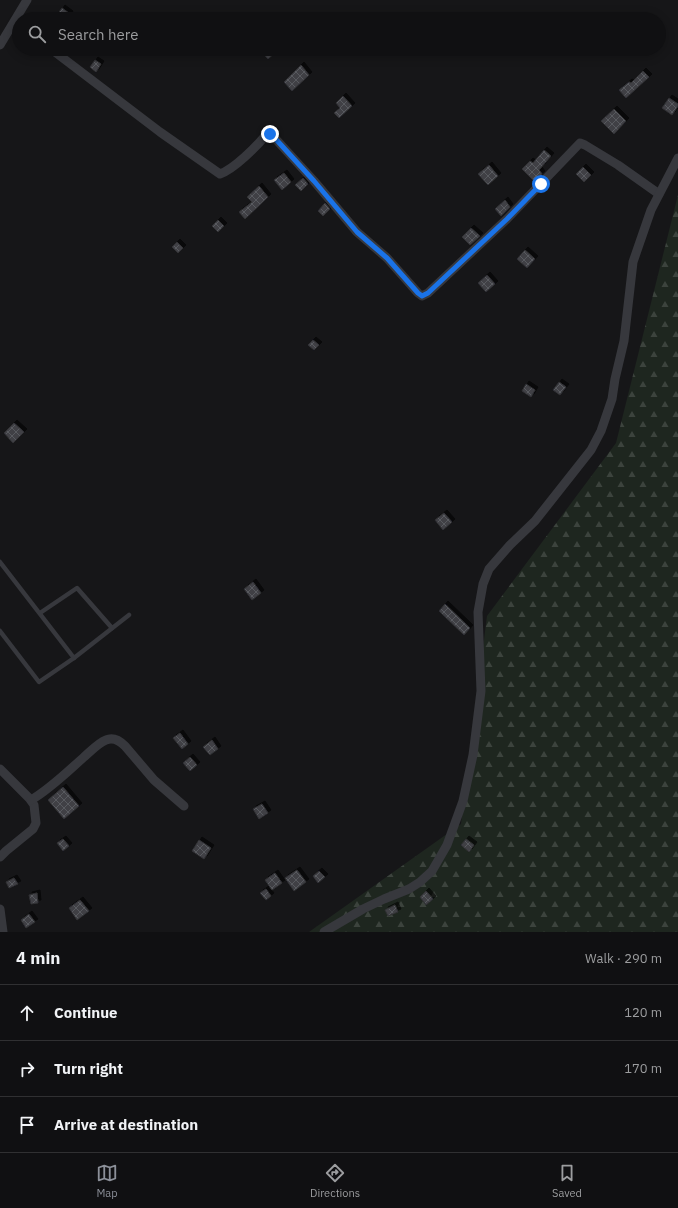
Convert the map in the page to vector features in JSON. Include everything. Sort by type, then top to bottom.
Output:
[{"type":"street","points":[[21,12],[27,0]]},
{"type":"street","points":[[0,45],[12,28]]},
{"type":"street","points":[[59,56],[160,132],[220,174],[228,171],[266,135],[272,135],[314,181],[357,232],[387,258],[422,296],[428,293],[507,219],[580,143],[618,165],[659,194]]},
{"type":"street","points":[[324,932],[384,898],[409,889],[420,882],[432,871],[447,845],[463,801],[473,755],[481,691],[478,612],[483,584],[489,569],[539,515],[591,450],[601,431],[612,399],[614,379],[624,341],[633,262],[651,210],[678,158]]},
{"type":"street","points":[[31,800],[40,795],[95,748],[106,740],[114,739],[120,741],[154,780],[167,793],[184,806]]},
{"type":"street","points":[[0,770],[31,800],[34,805],[36,816],[36,823],[33,829],[0,857]]},
{"type":"street","points":[[0,909],[3,932]]},
{"type":"lane","points":[[0,562],[74,658]]},
{"type":"lane","points":[[40,613],[77,588],[112,628]]},
{"type":"lane","points":[[0,630],[39,682],[74,658],[129,615]]},
{"type":"green space","points":[[678,195],[678,932],[309,932],[461,824],[487,616],[616,443]]},
{"type":"building","points":[[62,8],[67,12],[59,12]]},
{"type":"building","points":[[95,60],[101,64],[96,72],[90,67]]},
{"type":"building","points":[[301,65],[309,75],[292,91],[284,82]]},
{"type":"building","points":[[643,71],[649,77],[626,98],[619,90],[629,82],[631,83]]},
{"type":"building","points":[[343,96],[352,106],[339,118],[334,113],[340,108],[336,103]]},
{"type":"building","points":[[669,98],[678,104],[672,115],[662,108]]},
{"type":"building","points":[[614,109],[626,121],[614,134],[601,121]]},
{"type":"building","points":[[544,150],[551,156],[539,170],[542,174],[534,181],[522,169],[530,161],[533,163]]},
{"type":"building","points":[[489,165],[498,176],[488,185],[478,174]]},
{"type":"building","points":[[583,167],[591,175],[584,182],[576,174]]},
{"type":"building","points":[[284,173],[291,182],[282,190],[274,180]]},
{"type":"building","points":[[303,178],[308,184],[301,191],[295,185]]},
{"type":"building","points":[[259,186],[268,197],[245,219],[239,212],[252,202],[247,197]]},
{"type":"building","points":[[505,200],[510,207],[501,216],[495,209]]},
{"type":"building","points":[[325,203],[330,209],[323,216],[318,211]]},
{"type":"building","points":[[218,220],[224,226],[218,232],[212,226]]},
{"type":"building","points":[[471,228],[480,236],[470,245],[462,237]]},
{"type":"building","points":[[177,242],[183,248],[178,253],[172,247]]},
{"type":"building","points":[[525,250],[535,259],[527,268],[517,259]]},
{"type":"building","points":[[487,275],[495,284],[486,292],[478,283]]},
{"type":"building","points":[[313,340],[319,345],[314,350],[308,345]]},
{"type":"building","points":[[559,382],[566,387],[560,395],[553,390]]},
{"type":"building","points":[[526,384],[535,390],[531,397],[522,391]]},
{"type":"building","points":[[14,423],[24,432],[13,443],[4,433]]},
{"type":"building","points":[[444,513],[452,522],[443,530],[435,520]]},
{"type":"building","points":[[253,582],[261,593],[252,600],[244,589]]},
{"type":"building","points":[[445,604],[470,628],[464,635],[439,611]]},
{"type":"building","points":[[180,733],[188,744],[182,749],[173,738]]},
{"type":"building","points":[[212,740],[218,749],[210,755],[203,747]]},
{"type":"building","points":[[190,757],[197,765],[190,771],[183,763]]},
{"type":"building","points":[[63,787],[79,806],[64,819],[48,800]]},
{"type":"building","points":[[262,804],[268,813],[259,819],[253,809]]},
{"type":"building","points":[[63,839],[69,846],[63,851],[57,843]]},
{"type":"building","points":[[466,839],[474,845],[469,852],[461,845]]},
{"type":"building","points":[[199,840],[211,848],[204,859],[192,851]]},
{"type":"building","points":[[297,870],[306,882],[294,891],[285,878]]},
{"type":"building","points":[[319,871],[325,877],[318,883],[313,876]]},
{"type":"building","points":[[275,873],[282,883],[272,890],[265,880]]},
{"type":"building","points":[[14,878],[18,884],[9,888],[6,882]]},
{"type":"building","points":[[266,889],[271,896],[266,900],[260,893]]},
{"type":"building","points":[[426,891],[433,899],[426,905],[420,897]]},
{"type":"building","points":[[37,893],[38,903],[31,904],[29,895]]},
{"type":"building","points":[[80,900],[89,911],[77,920],[69,908]]},
{"type":"building","points":[[395,905],[398,912],[388,916],[385,910]]},
{"type":"building","points":[[29,914],[35,922],[26,928],[21,920]]},
{"type":"route","points":[[270,134],[314,181],[357,232],[387,258],[422,296],[428,293],[507,219],[541,184]]}]
